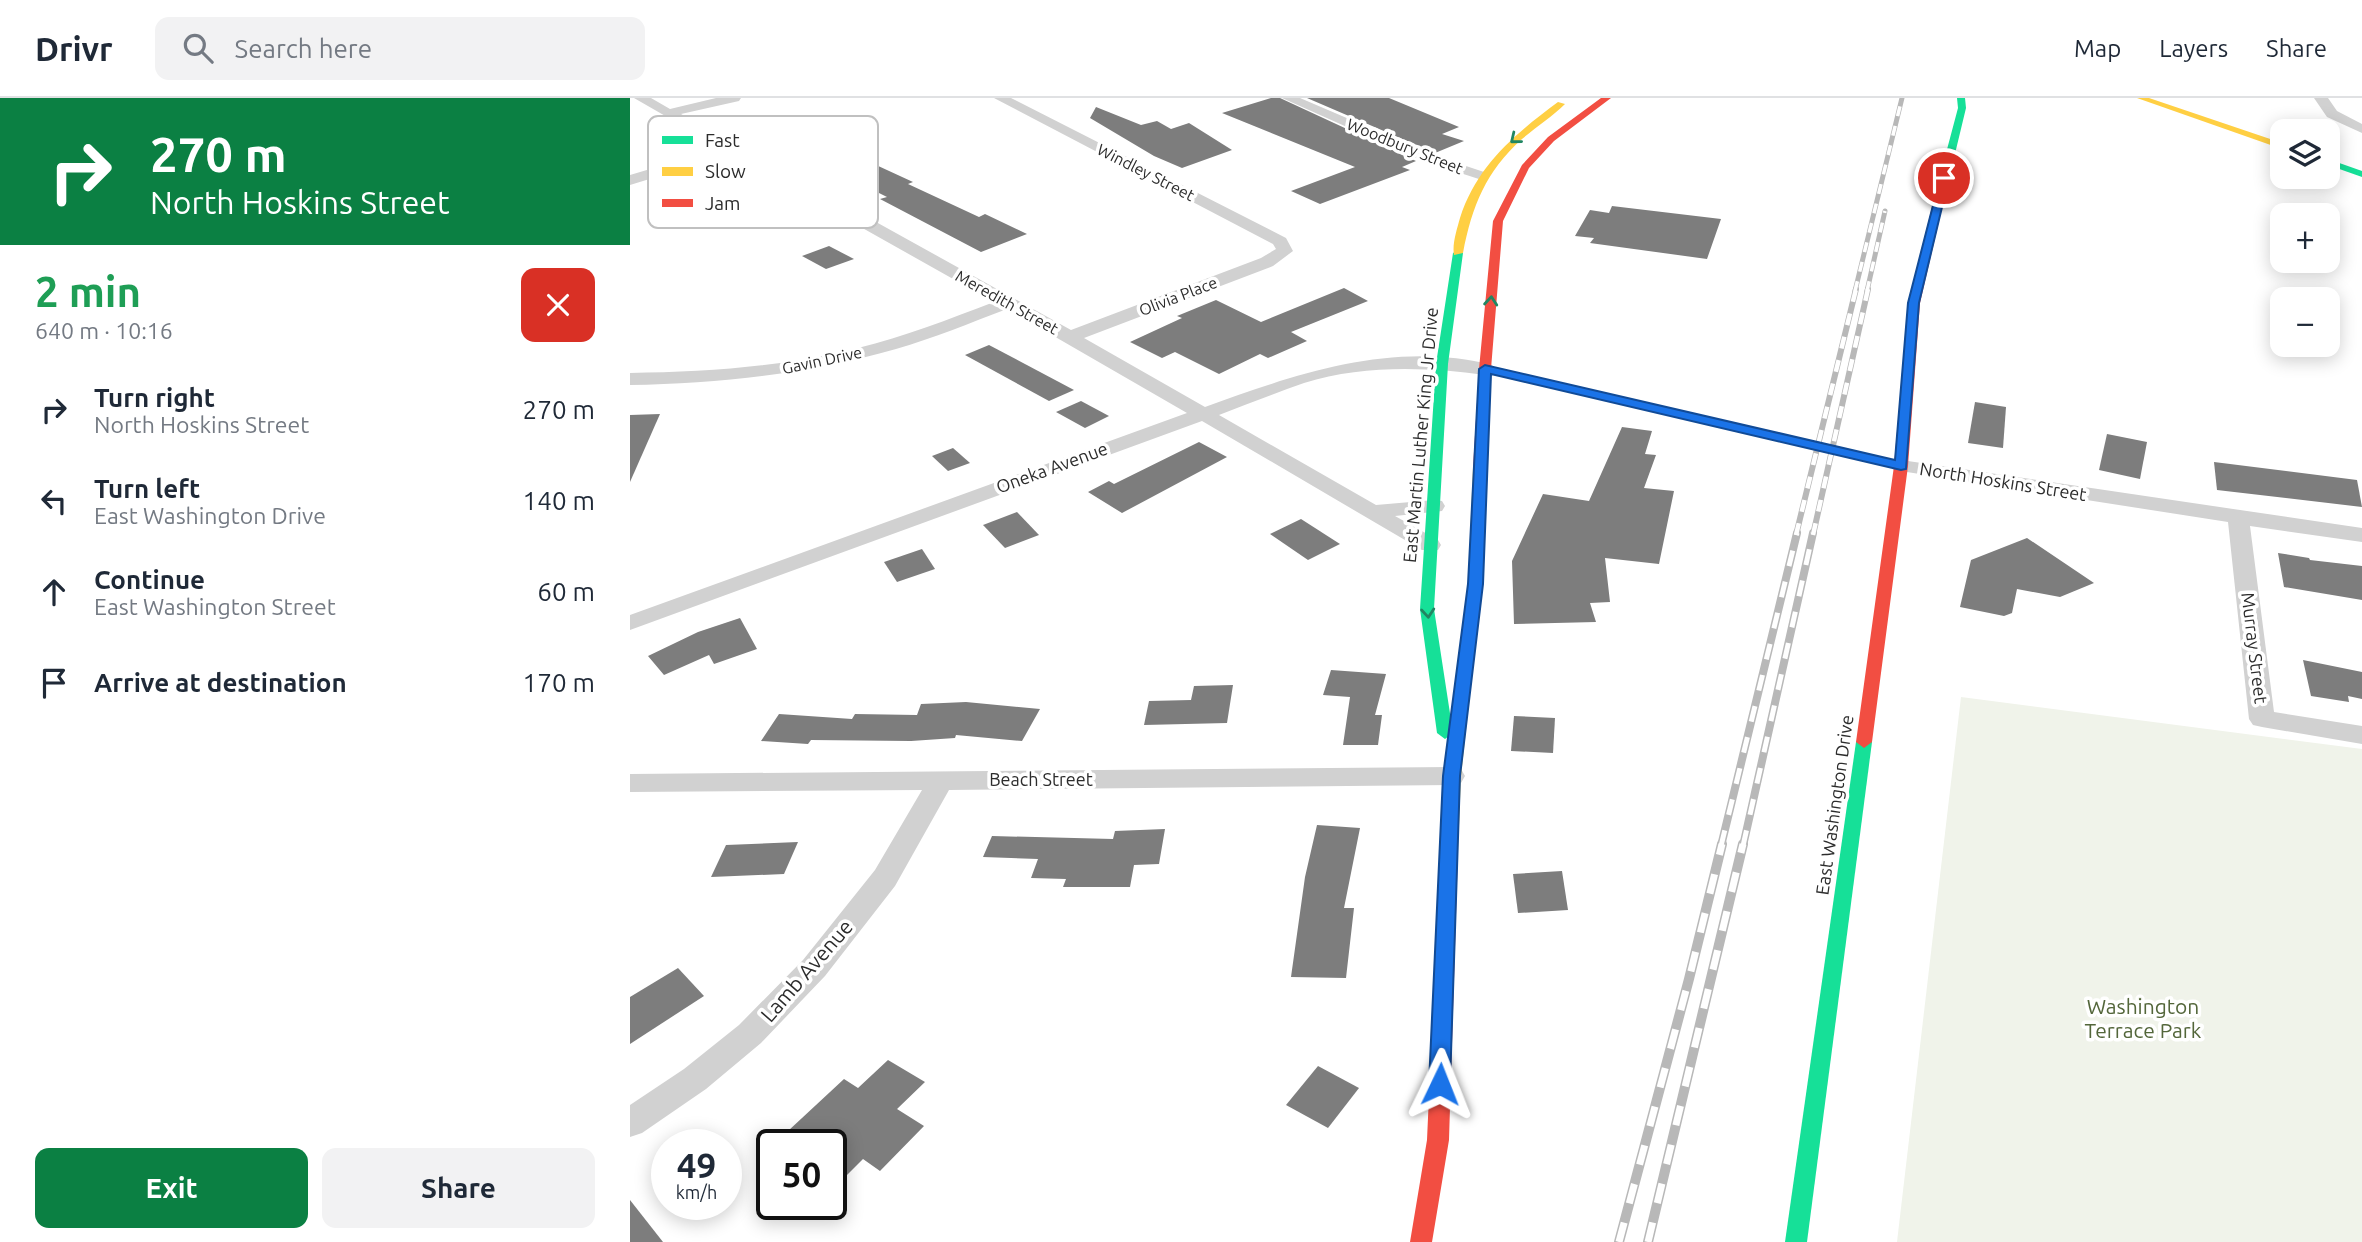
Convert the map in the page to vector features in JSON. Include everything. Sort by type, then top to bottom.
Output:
[{"type":"main road","name":"East Martin Luther King Jr Drive","points":[[1452,776],[1427,609],[1442,364],[1461,231],[1471,197],[1482,176],[1509,143],[1570,98]]},
{"type":"main road","name":"East Martin Luther King Jr Drive","points":[[1421,1242],[1438,1140],[1452,776],[1475,584],[1485,369],[1499,221],[1510,193],[1525,167],[1551,139],[1607,98]]},
{"type":"main road","name":"East Washington Drive","points":[[1796,1242],[1901,466],[1914,303],[1962,108],[1961,98]]},
{"type":"main road","points":[[2141,98],[2270,142]]},
{"type":"main road","points":[[2175,98],[2270,130]]},
{"type":"main road","points":[[2340,154],[2362,161]]},
{"type":"main road","points":[[2340,166],[2362,174]]},
{"type":"main road","name":"North Hoskins Street","points":[[1485,369],[1901,466]]},
{"type":"street","name":"Meredith Street","points":[[641,98],[674,116]]},
{"type":"street","points":[[669,113],[734,98]]},
{"type":"street","name":"Windley Street","points":[[1001,98],[1280,241],[1285,251]]},
{"type":"street","name":"Woodbury Street","points":[[1289,98],[1428,158],[1482,176]]},
{"type":"street","points":[[2321,98],[2332,114],[2362,129]]},
{"type":"street","points":[[630,180],[648,175]]},
{"type":"street","name":"Meredith Street","points":[[874,228],[1070,337],[1430,545]]},
{"type":"street","name":"Olivia Place","points":[[1070,337],[1268,262],[1285,251]]},
{"type":"street","name":"Gavin Drive","points":[[630,379],[734,375],[791,368],[888,345],[1007,303]]},
{"type":"street","name":"Oneka Avenue","points":[[630,623],[1299,379],[1348,367],[1389,363],[1442,364],[1485,369]]},
{"type":"street","name":"North Hoskins Street","points":[[1901,466],[2238,519],[2362,535]]},
{"type":"street","points":[[1370,512],[1434,506]]},
{"type":"street","name":"Murray Street","points":[[2238,519],[2262,719],[2362,735]]},
{"type":"street","name":"Beach Street","points":[[630,783],[1452,776]]},
{"type":"street","name":"Lamb Avenue","points":[[630,1123],[695,1079],[750,1034],[814,968],[885,878],[941,780]]},
{"type":"green space","name":"Washington Terrace Park","points":[[1961,697],[2362,749],[2362,1242],[1897,1242]]},
{"type":"building","points":[[1271,98],[1280,98],[1416,161],[1402,167],[1410,170],[1320,204],[1291,191],[1355,167],[1222,113]]},
{"type":"building","points":[[1307,98],[1389,98],[1459,127],[1442,134],[1464,141],[1435,153]]},
{"type":"building","points":[[1096,107],[1141,125],[1157,121],[1171,129],[1189,123],[1232,150],[1182,168],[1154,156],[1090,118]]},
{"type":"building","points":[[878,166],[913,182],[908,184],[979,217],[985,214],[1027,234],[981,252],[880,199],[887,197],[878,192]]},
{"type":"building","points":[[1612,206],[1721,219],[1707,259],[1590,243],[1594,238],[1575,236],[1590,210],[1609,213]]},
{"type":"building","points":[[829,246],[854,259],[826,269],[802,256]]},
{"type":"building","points":[[1344,288],[1368,301],[1291,332],[1307,341],[1268,358],[1260,354],[1219,374],[1175,352],[1162,358],[1130,342],[1182,318],[1177,316],[1216,300],[1261,322]]},
{"type":"building","points":[[989,345],[1074,390],[1049,401],[965,355]]},
{"type":"building","points":[[1081,401],[1109,416],[1085,428],[1056,412]]},
{"type":"building","points":[[1975,402],[2006,407],[2003,448],[1968,443]]},
{"type":"building","points":[[660,414],[630,482],[630,415]]},
{"type":"building","points":[[1622,427],[1652,431],[1645,454],[1656,455],[1644,488],[1674,491],[1659,564],[1605,558],[1610,602],[1590,603],[1596,622],[1514,624],[1512,561],[1543,494],[1589,501]]},
{"type":"building","points":[[2107,434],[2147,442],[2140,479],[2099,470]]},
{"type":"building","points":[[1199,442],[1227,457],[1122,513],[1088,492],[1109,481],[1114,484]]},
{"type":"building","points":[[953,448],[970,463],[948,471],[932,456]]},
{"type":"building","points":[[2214,462],[2357,480],[2362,507],[2217,490]]},
{"type":"building","points":[[1017,512],[1039,535],[1005,548],[983,525]]},
{"type":"building","points":[[1301,519],[1340,544],[1308,560],[1270,534]]},
{"type":"building","points":[[2027,538],[2094,583],[2060,597],[2017,589],[2012,613],[2004,616],[1960,607],[1971,560]]},
{"type":"building","points":[[922,549],[935,569],[897,582],[884,562]]},
{"type":"building","points":[[2278,553],[2362,566],[2362,600],[2284,587]]},
{"type":"building","points":[[740,618],[757,649],[714,664],[709,655],[664,675],[648,656],[698,632]]},
{"type":"building","points":[[2303,660],[2362,672],[2362,699],[2348,696],[2349,702],[2311,696]]},
{"type":"building","points":[[1331,670],[1386,674],[1375,715],[1382,715],[1378,745],[1343,745],[1350,697],[1323,695]]},
{"type":"building","points":[[1233,685],[1227,723],[1144,725],[1149,701],[1191,700],[1194,686]]},
{"type":"building","points":[[966,702],[1040,709],[1022,741],[956,735],[955,738],[911,741],[811,740],[808,744],[761,741],[779,714],[852,719],[855,714],[917,715],[921,704]]},
{"type":"building","points":[[1514,716],[1555,718],[1553,753],[1511,751]]},
{"type":"building","points":[[1317,825],[1360,828],[1344,908],[1354,908],[1346,978],[1291,977],[1305,877]]},
{"type":"building","points":[[1165,829],[1159,864],[1134,865],[1130,887],[1063,887],[1066,879],[1031,878],[1038,859],[983,857],[992,836],[1113,839],[1115,831]]},
{"type":"building","points":[[798,842],[784,874],[711,877],[726,845]]},
{"type":"building","points":[[1562,871],[1568,910],[1518,913],[1513,874]]},
{"type":"building","points":[[678,968],[704,996],[630,1044],[630,997]]},
{"type":"building","points":[[888,1060],[925,1082],[897,1109],[924,1126],[880,1171],[863,1159],[847,1175],[847,1129],[790,1129],[844,1079],[858,1088]]},
{"type":"building","points":[[1318,1066],[1359,1088],[1328,1128],[1286,1105]]},
{"type":"building","points":[[630,1200],[663,1242],[630,1242]]},
{"type":"railway","points":[[1855,291],[1902,98]]},
{"type":"railway","points":[[1867,291],[1885,211]]},
{"type":"railway","points":[[1796,535],[1856,289]]},
{"type":"railway","points":[[1813,535],[1868,289]]},
{"type":"railway","points":[[1721,846],[1797,533]]},
{"type":"railway","points":[[1743,846],[1813,533]]},
{"type":"railway","points":[[1619,1242],[1722,844]]},
{"type":"railway","points":[[1648,1242],[1743,844]]},
{"type":"traffic: fast","points":[[1942,187],[1962,108],[1961,98]]},
{"type":"traffic: fast","points":[[2340,166],[2362,174]]},
{"type":"traffic: fast","points":[[1445,733],[1427,609],[1442,364],[1458,253]]},
{"type":"traffic: fast","points":[[1796,1242],[1864,742]]},
{"type":"traffic: slow","points":[[2141,98],[2270,142]]},
{"type":"traffic: slow","points":[[1458,253],[1463,225],[1479,182],[1505,150],[1561,104]]},
{"type":"traffic: slow","points":[[1485,369],[1901,466]]},
{"type":"traffic: slow","points":[[1449,850],[1452,776],[1475,584],[1480,468]]},
{"type":"traffic: jam","points":[[1480,468],[1485,369],[1498,221],[1525,167],[1551,139],[1607,98]]},
{"type":"traffic: jam","points":[[1864,742],[1901,466],[1914,303],[1942,187]]},
{"type":"traffic: jam","points":[[1421,1242],[1438,1140],[1449,850]]},
{"type":"route","points":[[1440,1084],[1452,776],[1475,584],[1485,369],[1901,466],[1914,303],[1944,178]]}]
